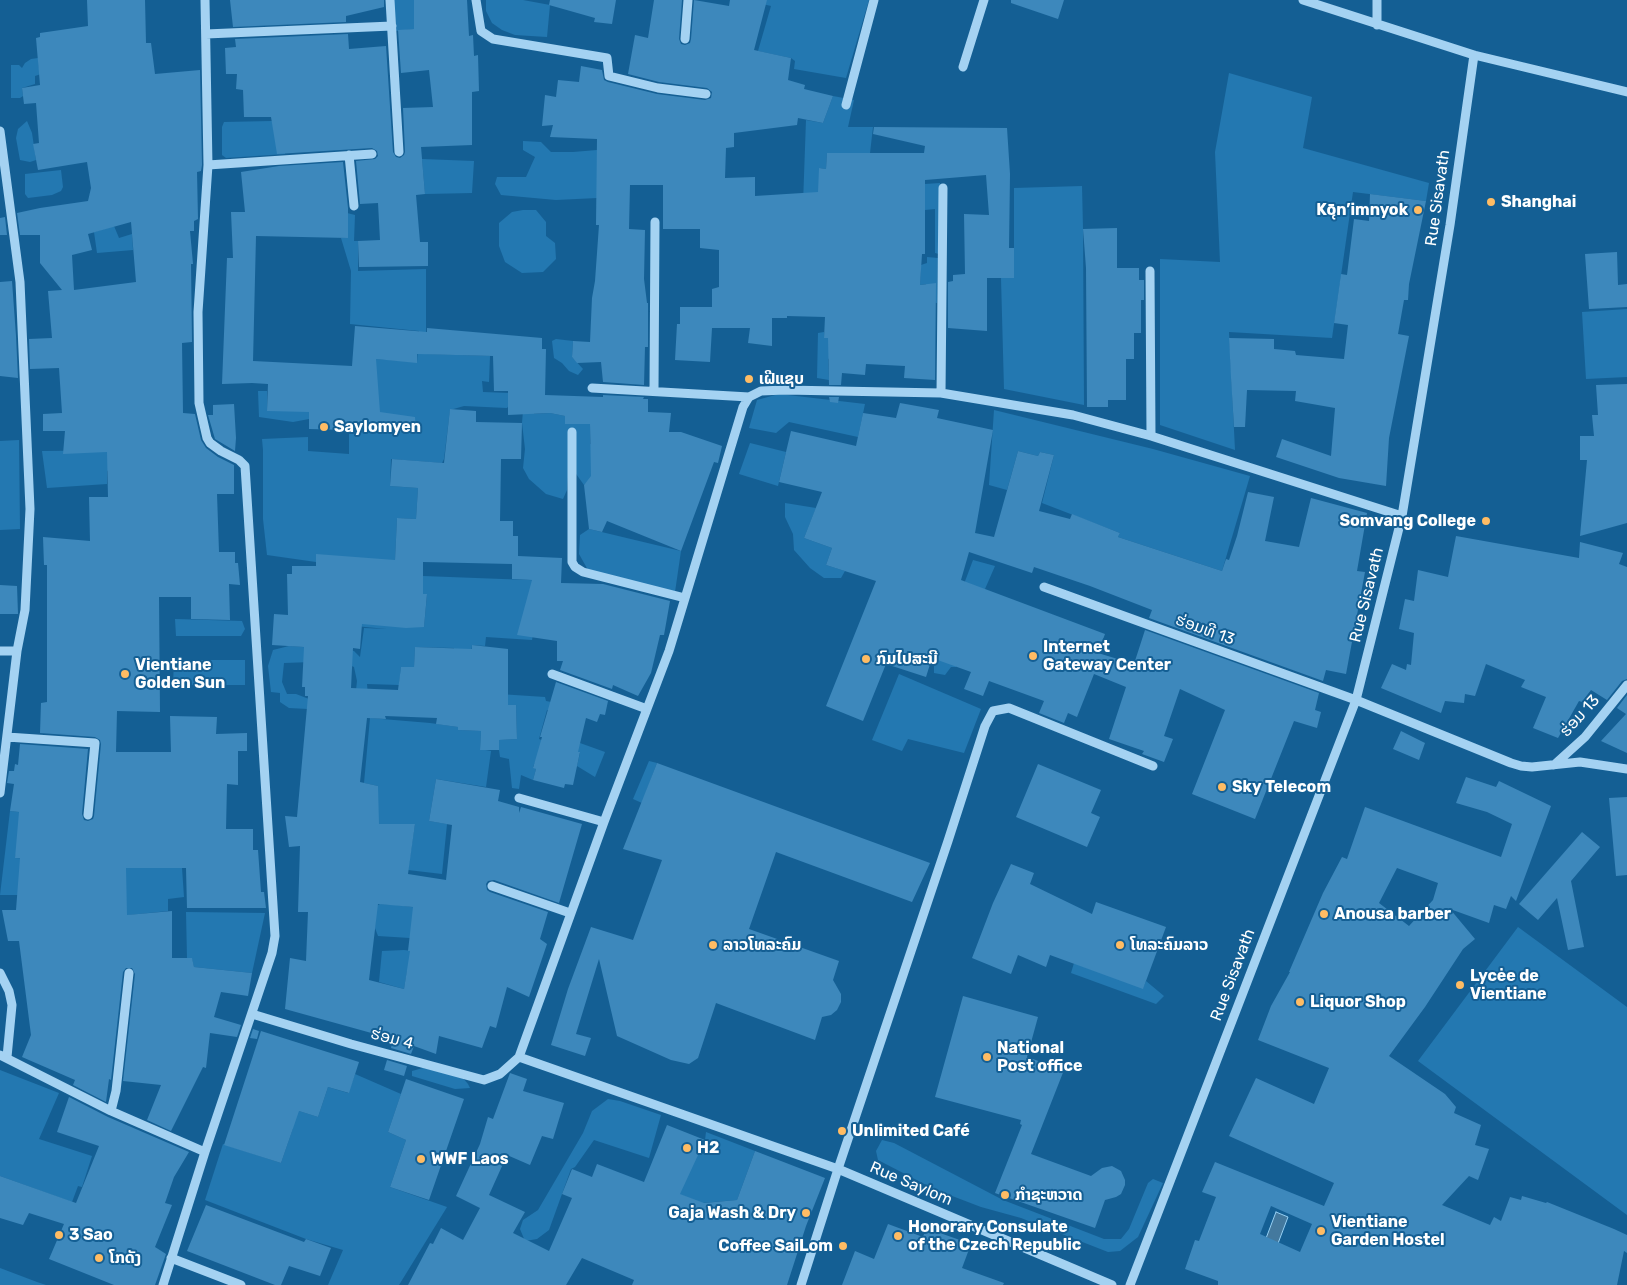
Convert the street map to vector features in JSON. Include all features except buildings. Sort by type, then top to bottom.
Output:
[{"type":"street","points":[[162,1285],[272,953],[275,936],[246,466],[210,443],[207,438],[199,403],[198,312],[208,165],[205,0]]},
{"type":"street","points":[[390,0],[399,152]]},
{"type":"street","points":[[476,0],[481,31],[492,39],[606,58],[609,76],[658,88],[706,94]]},
{"type":"street","points":[[684,39],[688,0]]},
{"type":"street","points":[[846,105],[874,0]]},
{"type":"street","points":[[963,68],[984,0]]},
{"type":"street","points":[[1303,0],[1377,25],[1474,54],[1627,92]]},
{"type":"street","points":[[1377,0],[1377,25]]},
{"type":"street","points":[[206,34],[392,26]]},
{"type":"street","name":"Rue Sisavath","points":[[1130,1285],[1356,700],[1402,516],[1448,235],[1474,54]]},
{"type":"street","points":[[0,131],[20,282],[30,509],[25,610],[17,651],[0,793]]},
{"type":"street","points":[[208,165],[372,154]]},
{"type":"street","points":[[349,156],[354,206]]},
{"type":"street","points":[[941,393],[943,188]]},
{"type":"street","points":[[654,390],[655,222]]},
{"type":"street","points":[[1150,271],[1150,436]]},
{"type":"street","points":[[592,388],[749,396],[761,391],[784,390],[941,393],[1074,415],[1150,436],[1402,516]]},
{"type":"street","points":[[519,1057],[570,913],[669,652],[743,406],[749,396]]},
{"type":"street","points":[[572,432],[572,562],[575,567],[583,572],[685,598]]},
{"type":"street","name":"ຮ່ອມທີ 13","points":[[1044,587],[1356,700],[1511,763],[1521,766],[1580,762],[1627,769]]},
{"type":"street","points":[[0,651],[17,651]]},
{"type":"street","points":[[552,674],[647,709]]},
{"type":"street","name":"ຮ່ອມ 13","points":[[1554,765],[1585,737],[1627,685]]},
{"type":"street","points":[[801,1285],[985,726],[993,711],[1009,708],[1153,766]]},
{"type":"street","points":[[7,737],[95,743],[88,815]]},
{"type":"street","points":[[519,798],[604,822]]},
{"type":"street","points":[[492,886],[570,913]]},
{"type":"street","points":[[0,973],[9,991],[12,1005],[9,1044],[3,1056],[111,1111],[205,1152]]},
{"type":"street","points":[[111,1111],[116,1090],[129,973]]},
{"type":"street","name":"ຮ່ອມ 4","points":[[252,1014],[351,1044],[484,1080],[500,1074],[519,1057]]},
{"type":"street","name":"Rue Saylom","points":[[519,1057],[838,1169],[1112,1285]]},
{"type":"street","points":[[171,1258],[241,1285]]},
{"type":"shaded area","points":[[393,0],[414,0],[414,29],[396,31]]},
{"type":"shaded area","points":[[486,0],[523,0],[550,5],[547,37],[515,35],[502,30],[492,23],[486,11]]},
{"type":"shaded area","points":[[746,0],[869,0],[846,78],[794,69],[795,61],[791,58],[758,51],[771,6]]},
{"type":"shaded area","points":[[38,58],[41,74],[35,76],[35,84],[22,88],[23,96],[20,98],[11,98],[11,65],[19,65],[22,68],[31,59]]},
{"type":"shaded area","points":[[1229,73],[1312,97],[1303,148],[1429,183],[1426,201],[1353,192],[1332,338],[1229,332],[1235,450],[1160,425],[1160,259],[1220,262],[1215,152]]},
{"type":"shaded area","points":[[833,96],[854,100],[848,127],[873,127],[870,153],[827,153],[826,169],[819,168],[857,187],[803,204],[806,120],[823,123]]},
{"type":"shaded area","points":[[27,121],[32,133],[36,160],[30,162],[20,160],[16,138],[18,129]]},
{"type":"shaded area","points":[[272,121],[286,140],[285,154],[226,158],[222,155],[222,127],[224,122]]},
{"type":"shaded area","points":[[523,141],[541,142],[551,152],[597,150],[597,198],[556,200],[501,195],[495,184],[497,177],[526,177],[535,157],[523,150]]},
{"type":"shaded area","points":[[422,159],[474,161],[472,193],[425,194]]},
{"type":"shaded area","points":[[61,170],[63,187],[61,191],[52,195],[28,198],[25,194],[25,174]]},
{"type":"shaded area","points":[[940,183],[939,254],[935,253],[935,209],[925,210],[925,184]]},
{"type":"shaded area","points":[[1082,186],[1084,405],[1004,389],[1001,278],[1014,278],[1014,188]]},
{"type":"shaded area","points":[[536,210],[546,222],[546,236],[555,243],[556,259],[543,272],[522,273],[505,262],[499,246],[499,223],[512,212]]},
{"type":"shaded area","points":[[347,213],[355,215],[354,241],[358,241],[358,271],[426,269],[426,354],[490,356],[489,382],[482,381],[483,392],[510,393],[511,403],[507,408],[464,406],[450,410],[442,463],[391,459],[390,486],[418,488],[416,519],[397,518],[395,560],[316,562],[267,555],[263,519],[262,439],[308,437],[308,451],[349,454],[349,408],[376,359],[417,362],[419,331],[350,324],[351,271],[341,238],[348,238]]},
{"type":"shaded area","points":[[114,226],[119,238],[132,234],[133,250],[97,253],[94,232]]},
{"type":"shaded area","points":[[927,257],[938,258],[937,303],[925,302],[926,284],[920,285],[921,265],[927,263]]},
{"type":"shaded area","points":[[1627,309],[1627,377],[1586,379],[1582,312]]},
{"type":"shaded area","points":[[824,332],[824,338],[868,338],[828,359],[829,380],[817,378],[818,333]]},
{"type":"shaded area","points":[[556,339],[573,341],[572,357],[583,369],[578,375],[569,371],[554,358],[552,341]]},
{"type":"shaded area","points":[[258,391],[267,391],[267,410],[309,405],[309,419],[293,422],[259,417]]},
{"type":"shaded area","points":[[779,394],[865,404],[858,437],[789,422],[776,433],[749,428],[757,400]]},
{"type":"shaded area","points":[[533,399],[534,414],[550,413],[565,416],[565,424],[590,424],[590,444],[620,447],[584,485],[569,464],[567,490],[563,499],[546,494],[529,479],[523,468],[525,449],[522,423],[523,411]]},
{"type":"shaded area","points":[[994,410],[1153,449],[1250,476],[1222,571],[1118,537],[1120,533],[1042,503],[1054,455],[1040,452],[1038,456],[1018,451],[1007,490],[989,485]]},
{"type":"shaded area","points":[[19,440],[20,529],[0,530],[0,441]]},
{"type":"shaded area","points":[[750,443],[786,452],[778,486],[739,474]]},
{"type":"shaded area","points":[[149,450],[107,471],[107,484],[47,488],[42,451]]},
{"type":"shaded area","points":[[785,503],[816,508],[804,538],[832,548],[826,565],[845,571],[841,578],[824,578],[810,568],[794,550],[793,534],[785,517]]},
{"type":"shaded area","points":[[589,529],[681,551],[675,592],[588,570],[579,554],[580,535]]},
{"type":"shaded area","points":[[973,560],[995,566],[956,667],[951,667],[945,675],[934,673],[934,664]]},
{"type":"shaded area","points":[[423,576],[555,581],[534,628],[532,640],[486,637],[485,646],[472,645],[471,656],[453,669],[454,648],[415,647],[414,667],[401,667],[399,685],[367,684],[368,696],[354,708],[357,681],[354,667],[340,661],[284,663],[282,682],[287,694],[296,694],[309,699],[308,709],[289,708],[280,702],[280,693],[271,692],[268,666],[273,650],[289,646],[330,649],[332,646],[354,651],[360,657],[364,628],[387,629],[344,625],[345,622],[424,627],[427,595],[423,594]]},
{"type":"shaded area","points":[[175,619],[242,621],[245,629],[241,636],[176,636]]},
{"type":"shaded area","points":[[174,660],[245,660],[245,685],[173,685]]},
{"type":"shaded area","points":[[899,674],[981,709],[964,753],[908,739],[902,751],[872,740]]},
{"type":"shaded area","points":[[499,694],[545,697],[546,701],[557,703],[555,712],[547,710],[539,739],[544,741],[533,767],[536,769],[533,780],[521,775],[519,789],[512,788],[509,759],[500,757],[499,750],[499,740],[517,739],[516,705],[498,705]]},
{"type":"shaded area","points":[[370,718],[430,723],[458,727],[458,730],[481,731],[480,749],[491,751],[486,787],[436,779],[429,821],[447,824],[442,874],[408,870],[415,824],[378,824],[378,786],[364,783]]},
{"type":"shaded area","points":[[580,743],[605,752],[595,777],[577,766],[580,753],[576,751]]},
{"type":"shaded area","points":[[649,761],[657,763],[642,803],[633,799]]},
{"type":"shaded area","points":[[10,811],[26,813],[15,858],[65,860],[18,895],[0,895]]},
{"type":"shaded area","points":[[126,867],[182,868],[184,897],[168,899],[168,911],[129,915],[118,924]]},
{"type":"shaded area","points":[[380,904],[427,909],[410,938],[378,936],[375,928],[376,906]]},
{"type":"shaded area","points":[[186,912],[265,913],[252,973],[194,967],[192,959],[187,958]]},
{"type":"shaded area","points":[[1518,927],[1627,1007],[1627,1215],[1418,1061]]},
{"type":"shaded area","points":[[404,950],[420,952],[417,973],[407,971],[404,989],[379,982],[382,951]]},
{"type":"shaded area","points":[[1074,963],[1143,988],[1146,981],[1164,996],[1156,1004],[1071,973]]},
{"type":"shaded area","points":[[423,1068],[462,1077],[470,1088],[455,1089],[412,1076],[412,1071]]},
{"type":"shaded area","points":[[0,1070],[59,1093],[39,1139],[92,1156],[82,1187],[78,1186],[72,1202],[0,1176]]},
{"type":"shaded area","points":[[355,1074],[401,1094],[388,1132],[406,1140],[390,1187],[447,1207],[399,1285],[328,1285],[343,1250],[306,1239],[205,1200],[223,1144],[281,1163],[293,1128],[293,1109],[318,1117],[328,1087],[348,1093]]},
{"type":"shaded area","points":[[608,1099],[620,1101],[661,1115],[649,1158],[594,1140],[575,1167],[571,1169],[549,1230],[537,1239],[525,1241],[520,1229],[523,1220],[538,1210],[583,1133],[592,1111]]},
{"type":"shaded area","points":[[706,1132],[755,1151],[737,1200],[702,1203],[668,1190],[705,1140]]},
{"type":"shaded area","points":[[882,1140],[894,1143],[1003,1200],[1104,1239],[1121,1239],[1129,1229],[1148,1183],[1153,1179],[1163,1183],[1138,1237],[1120,1251],[1108,1252],[1021,1218],[981,1207],[934,1189],[878,1160],[876,1151]]},
{"type":"shaded area","points":[[1276,1212],[1288,1217],[1277,1246],[1265,1241]]},
{"type":"shaded area","points":[[0,1268],[37,1282],[46,1285],[0,1285]]},
{"type":"place","name":"Shanghai","points":[[1491,202]]},
{"type":"place","name":"Kǭn’imnyok","points":[[1418,210]]},
{"type":"place","name":"ເຝີແຊບ","points":[[749,379]]},
{"type":"place","name":"Saylomyen","points":[[324,427]]},
{"type":"place","name":"Somvang College","points":[[1486,521]]},
{"type":"place","name":"Internet Gateway Center","points":[[1033,656]]},
{"type":"place","name":"ກົມໄປສະນີ","points":[[866,659]]},
{"type":"place","name":"Vientiane Golden Sun","points":[[125,674]]},
{"type":"place","name":"Sky Telecom","points":[[1222,787]]},
{"type":"place","name":"Anousa barber","points":[[1324,914]]},
{"type":"place","name":"ລາວໂທລະຄົມ","points":[[713,945]]},
{"type":"place","name":"ໂທລະຄົມລາວ","points":[[1120,945]]},
{"type":"place","name":"Lycėe de Vientiane","points":[[1460,985]]},
{"type":"place","name":"Liquor Shop","points":[[1300,1002]]},
{"type":"place","name":"National Post office","points":[[987,1057]]},
{"type":"place","name":"Unlimited Café","points":[[842,1131]]},
{"type":"place","name":"H2","points":[[687,1148]]},
{"type":"place","name":"WWF Laos","points":[[421,1159]]},
{"type":"place","name":"ກໍາຊະຫວາດ","points":[[1005,1195]]},
{"type":"place","name":"Gaja Wash & Dry","points":[[806,1213]]},
{"type":"place","name":"Vientiane Garden Hostel","points":[[1321,1231]]},
{"type":"place","name":"3 Sao","points":[[59,1235]]},
{"type":"place","name":"Honorary Consulate of the Czech Republic","points":[[898,1236]]},
{"type":"place","name":"Coffee SaiLom","points":[[843,1246]]},
{"type":"place","name":"ໂກດັງ","points":[[99,1258]]}]
